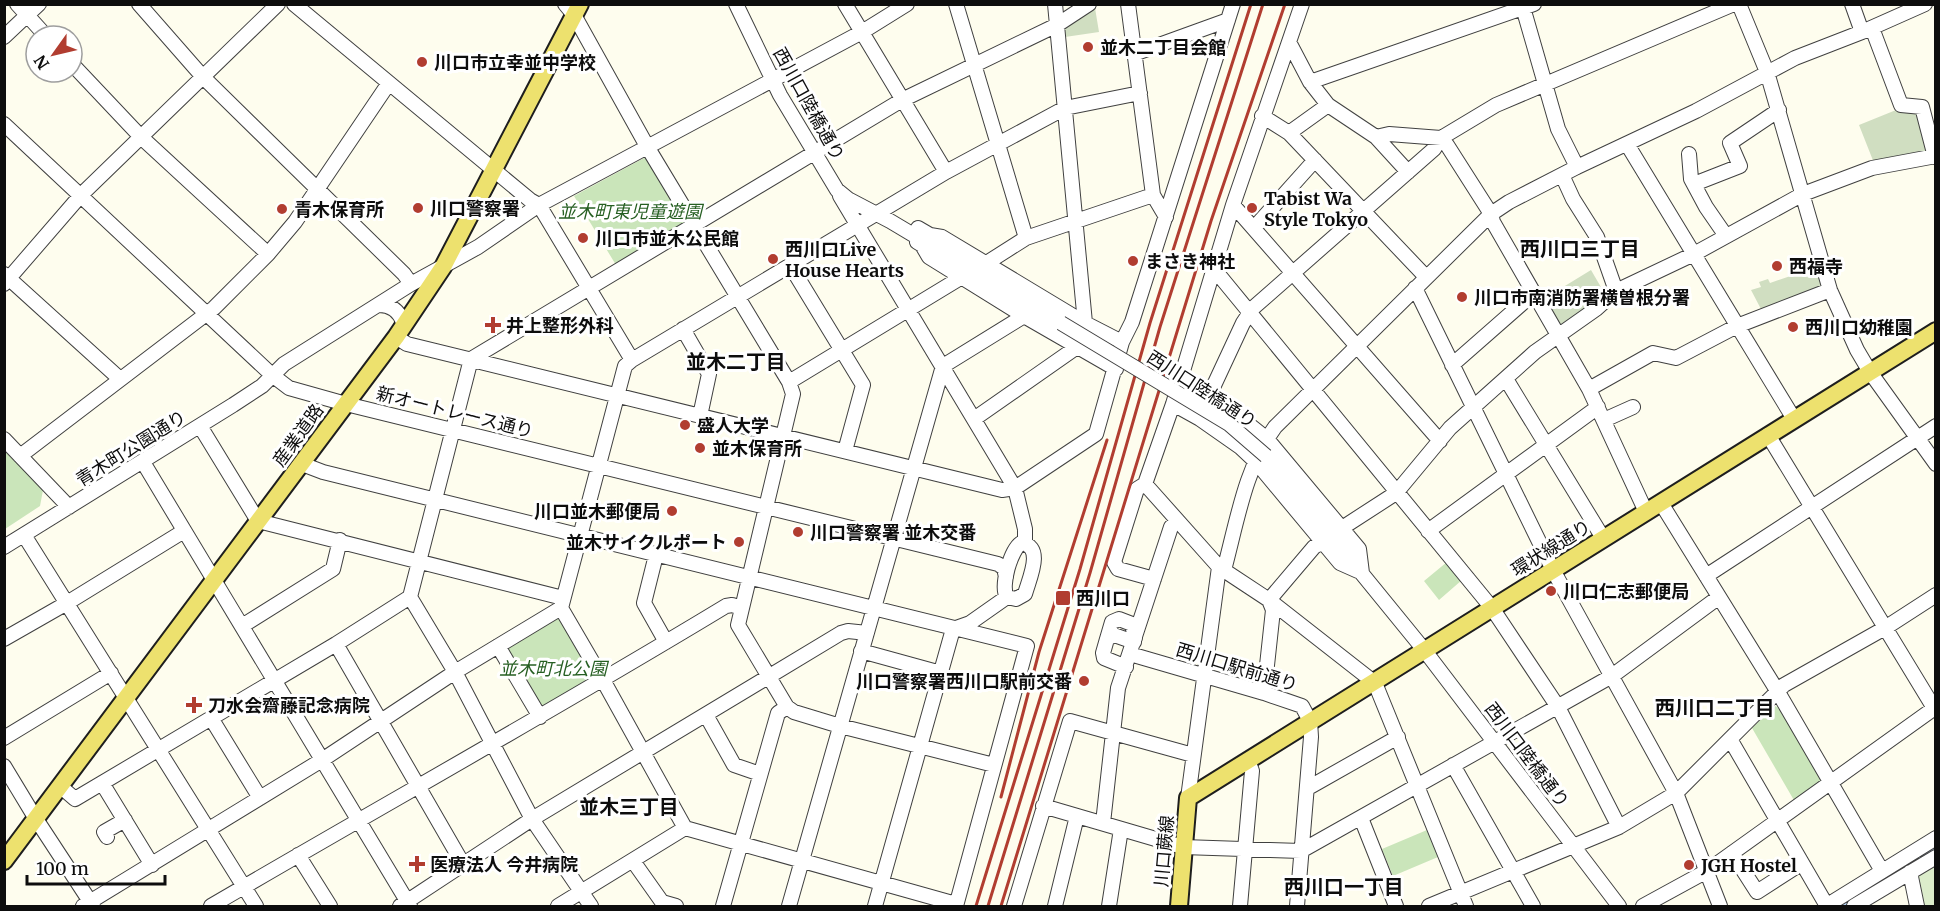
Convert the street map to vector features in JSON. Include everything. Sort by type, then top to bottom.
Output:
[{"type":"main road","name":"産業道路","points":[[4,861],[302,464],[399,332],[443,267],[494,171],[573,8]]},
{"type":"main road","name":"環状線通り","points":[[1188,798],[1935,331]]},
{"type":"main road","name":"川口蕨線","points":[[1179,906],[1188,798]]},
{"type":"street","points":[[17,4],[35,24]]},
{"type":"street","points":[[4,37],[39,4]]},
{"type":"street","points":[[139,4],[203,76],[318,188],[404,274],[411,284]]},
{"type":"street","points":[[120,379],[6,279],[81,195],[278,4]]},
{"type":"street","points":[[294,4],[530,201],[539,205],[632,360]]},
{"type":"street","points":[[845,4],[946,172]]},
{"type":"street","name":"青木町公園通り","points":[[4,547],[200,426],[261,387],[284,364],[411,284],[478,247],[539,205],[862,32],[908,4]]},
{"type":"street","points":[[956,4],[1026,238]]},
{"type":"street","points":[[974,419],[1077,347],[1084,323],[1055,4]]},
{"type":"street","points":[[60,786],[75,799],[336,644],[410,597],[471,359],[902,100],[1057,25],[1089,4]]},
{"type":"street","points":[[1128,4],[1153,195],[1166,218]]},
{"type":"street","points":[[379,305],[389,306],[404,322],[399,332],[407,344],[1002,490],[1015,488],[1096,434],[1122,342],[1132,322],[1233,4]]},
{"type":"street","points":[[1209,396],[1249,312],[1434,149],[1441,138],[1496,105],[1736,4],[1767,72],[1797,183],[1803,194],[1830,290],[1857,350],[1870,372],[1935,464]]},
{"type":"street","points":[[1341,528],[1396,493],[1450,429],[1535,352],[1596,309],[1616,291],[1694,254],[1803,194],[1872,168],[1935,157],[1922,107],[1901,105],[1867,30],[1852,4]]},
{"type":"street","points":[[1188,798],[1203,675],[1221,568],[1249,477],[1261,459],[1267,439],[1275,428],[1426,277],[1491,214],[1509,201],[1696,111],[1795,58],[1925,4]]},
{"type":"street","name":"西川口陸橋通り","points":[[738,5],[772,79],[837,190],[848,199],[890,221],[1229,424],[1362,573],[1425,651],[1619,906]]},
{"type":"street","points":[[1154,579],[1118,569],[1114,562],[1137,489],[1145,484],[1173,404],[1233,205],[1262,116],[1303,5]]},
{"type":"street","points":[[1310,82],[1526,6],[1558,129],[1577,167]]},
{"type":"street","points":[[573,8],[648,148],[789,382],[793,394],[738,625],[787,707],[794,712],[994,765]]},
{"type":"street","points":[[1134,54],[1228,20]]},
{"type":"street","points":[[1289,42],[1310,82],[1328,105],[1376,137],[1408,172]]},
{"type":"street","points":[[84,77],[141,137],[268,254]]},
{"type":"street","points":[[20,456],[206,314],[268,254],[295,222],[389,83]]},
{"type":"street","points":[[4,766],[89,905],[322,760],[562,603],[625,366],[632,360],[946,172],[1065,108],[1140,93]]},
{"type":"street","points":[[1289,133],[1328,105]]},
{"type":"street","points":[[1694,184],[1740,166],[1730,143],[1779,110]]},
{"type":"street","points":[[1262,116],[1289,133],[1426,277]]},
{"type":"street","name":"新オートレース通り","points":[[4,124],[206,314],[289,388],[345,404],[994,563]]},
{"type":"street","points":[[1376,137],[1389,134],[1441,138]]},
{"type":"street","points":[[1441,138],[1491,214],[1493,222],[1589,389],[1646,512]]},
{"type":"street","points":[[1627,144],[1794,419]]},
{"type":"street","points":[[1689,153],[1691,179],[1706,207],[1726,236]]},
{"type":"street","points":[[1254,228],[1315,160]]},
{"type":"street","points":[[1562,175],[1573,199],[1597,237],[1616,291]]},
{"type":"street","points":[[837,190],[1015,488],[1025,529],[1025,543]]},
{"type":"street","points":[[985,264],[1026,238],[1153,195]]},
{"type":"street","points":[[1233,205],[1440,441]]},
{"type":"street","points":[[890,221],[908,222],[930,235],[942,237],[1084,323],[1122,342]]},
{"type":"street","points":[[890,221],[922,246],[929,257],[1024,316],[1116,369]]},
{"type":"street","points":[[790,265],[863,385],[845,451]]},
{"type":"street","points":[[1214,269],[1492,608],[1558,707],[1619,827]]},
{"type":"street","points":[[789,382],[962,277]]},
{"type":"street","points":[[1415,288],[1553,570],[1676,793],[1720,906]]},
{"type":"street","points":[[1589,389],[1653,353],[1676,358],[1737,326],[1830,290]]},
{"type":"street","points":[[1452,365],[1534,293]]},
{"type":"street","points":[[789,906],[943,366],[1024,316]]},
{"type":"street","points":[[684,329],[709,374],[700,416]]},
{"type":"street","points":[[1180,379],[1237,415],[1267,439],[1359,549],[1362,573]]},
{"type":"street","points":[[1506,379],[1604,538]]},
{"type":"street","points":[[1173,404],[1218,430],[1261,459],[1340,563],[1362,573]]},
{"type":"street","points":[[1428,531],[1598,407]]},
{"type":"street","points":[[1604,420],[1633,407]]},
{"type":"street","points":[[200,426],[258,521],[419,561],[562,603],[685,828],[956,905],[1027,646],[580,537],[323,472],[302,464]]},
{"type":"street","points":[[1706,576],[1935,426]]},
{"type":"street","points":[[1643,906],[1707,871],[1935,708],[1768,435]]},
{"type":"street","points":[[4,439],[69,507]]},
{"type":"street","points":[[143,462],[358,820],[406,905],[532,819],[841,633],[853,631],[867,633]]},
{"type":"street","points":[[1145,484],[1221,568],[1269,600],[1375,683],[1463,900]]},
{"type":"street","points":[[1661,503],[1778,692],[1882,871]]},
{"type":"street","points":[[1103,823],[1120,683],[1171,527],[1177,521]]},
{"type":"street","points":[[4,639],[184,531]]},
{"type":"street","points":[[24,535],[256,906]]},
{"type":"street","points":[[242,626],[333,569],[340,540]]},
{"type":"street","points":[[1269,600],[1308,553],[1322,542]]},
{"type":"street","points":[[953,629],[970,623],[1007,597],[1019,599],[1024,594],[1035,559],[1032,549],[1025,543],[1018,544],[1011,557],[1003,591],[1007,597]]},
{"type":"street","points":[[656,555],[644,603],[666,642]]},
{"type":"street","points":[[994,563],[1006,562],[1011,557]]},
{"type":"street","points":[[994,563],[1004,568],[1006,577]]},
{"type":"street","points":[[1430,906],[1463,900],[1513,872],[1619,827],[1676,793],[1784,686],[1885,628],[1935,595]]},
{"type":"street","points":[[410,597],[455,672],[532,819],[591,906]]},
{"type":"street","points":[[1043,806],[1183,847],[1301,851],[1612,676],[1719,597]]},
{"type":"street","points":[[1264,693],[1274,610],[1269,600]]},
{"type":"street","points":[[211,906],[418,785],[603,681],[726,606],[742,608]]},
{"type":"street","name":"西川口駅前通り","points":[[1131,650],[1132,624],[1119,619],[1112,622],[1102,653],[1104,658],[1131,650],[1144,658],[1298,703],[1310,721]]},
{"type":"street","points":[[875,906],[953,629]]},
{"type":"street","points":[[336,644],[463,864]]},
{"type":"street","points":[[498,646],[540,717]]},
{"type":"street","points":[[861,651],[941,673]]},
{"type":"street","points":[[4,738],[111,674]]},
{"type":"street","points":[[723,906],[778,713],[787,707]]},
{"type":"street","points":[[706,715],[734,765],[760,774]]},
{"type":"street","points":[[211,718],[260,798]]},
{"type":"street","points":[[1014,906],[1070,721],[1193,755]]},
{"type":"street","points":[[1298,906],[1308,788],[1310,721]]},
{"type":"street","points":[[1308,788],[1398,737]]},
{"type":"street","points":[[1730,740],[1826,906],[1935,838]]},
{"type":"street","points":[[1240,906],[1252,771],[1248,760]]},
{"type":"street","points":[[1453,765],[1533,906]]},
{"type":"street","points":[[102,783],[152,865]]},
{"type":"street","points":[[1055,906],[1077,816]]},
{"type":"street","points":[[1361,818],[1396,906]]},
{"type":"street","points":[[107,837],[104,832],[124,820]]},
{"type":"street","points":[[558,906],[685,828]]},
{"type":"street","points":[[1109,906],[1121,829]]},
{"type":"street","points":[[1732,853],[1757,892],[1802,864]]},
{"type":"street","points":[[298,855],[330,906]]},
{"type":"street","points":[[1854,906],[1935,857]]},
{"type":"street","points":[[633,861],[662,902],[676,906]]},
{"type":"street","points":[[1910,872],[1917,906]]},
{"type":"green space","points":[[1095,8],[1099,32],[1065,37],[1064,27]]},
{"type":"green space","points":[[1901,108],[1917,109],[1930,153],[1874,163],[1859,125]]},
{"type":"green space","name":"並木町東児童遊園","points":[[644,158],[649,159],[685,220],[683,225],[616,265],[574,196]]},
{"type":"green space","points":[[1817,267],[1823,288],[1762,311],[1751,290],[1761,287],[1759,282],[1768,279],[1770,283]]},
{"type":"green space","points":[[1591,270],[1605,294],[1562,327],[1555,324],[1542,300]]},
{"type":"green space","points":[[5,449],[43,490],[40,506],[5,529]]},
{"type":"green space","points":[[1447,562],[1462,580],[1439,600],[1424,581]]},
{"type":"green space","name":"並木町北公園","points":[[556,615],[562,618],[594,676],[593,681],[546,710],[539,708],[507,653],[509,646]]},
{"type":"green space","points":[[1775,706],[1782,709],[1822,779],[1821,784],[1795,802],[1752,728]]},
{"type":"green space","points":[[1427,830],[1438,857],[1393,876],[1382,849]]},
{"type":"green space","points":[[1935,863],[1935,906],[1922,906],[1915,876]]},
{"type":"waterway","points":[[1841,906],[1936,847]]},
{"type":"railway","points":[[976,906],[1080,569],[1150,323],[1251,4]]},
{"type":"railway","points":[[988,906],[1090,573],[1160,327],[1263,4]]},
{"type":"railway","points":[[1001,906],[1211,221],[1285,4]]},
{"type":"railway","points":[[1001,797],[1039,652],[1107,440]]},
{"type":"place","name":"並木二丁目会館","points":[[1088,47]]},
{"type":"place","name":"川口市立幸並中学校","points":[[422,62]]},
{"type":"place","name":"川口警察署","points":[[418,208]]},
{"type":"place","name":"Tabist Wa Style Tokyo","points":[[1252,208]]},
{"type":"place","name":"青木保育所","points":[[282,209]]},
{"type":"place","name":"川口市並木公民館","points":[[583,238]]},
{"type":"place","name":"西川口Live House Hearts","points":[[773,259]]},
{"type":"place","name":"まさき神社","points":[[1133,261]]},
{"type":"place","name":"西福寺","points":[[1777,266]]},
{"type":"place","name":"川口市南消防署横曽根分署","points":[[1462,297]]},
{"type":"place","name":"井上整形外科","points":[[493,325]]},
{"type":"place","name":"西川口幼稚園","points":[[1793,327]]},
{"type":"place","name":"盛人大学","points":[[685,425]]},
{"type":"place","name":"並木保育所","points":[[700,448]]},
{"type":"place","name":"川口並木郵便局","points":[[672,511]]},
{"type":"place","name":"川口警察署 並木交番","points":[[798,532]]},
{"type":"place","name":"並木サイクルポート","points":[[739,542]]},
{"type":"place","name":"川口仁志郵便局","points":[[1551,591]]},
{"type":"place","name":"西川口","points":[[1063,598]]},
{"type":"place","name":"川口警察署西川口駅前交番","points":[[1084,681]]},
{"type":"place","name":"刀水会齋藤記念病院","points":[[194,705]]},
{"type":"place","name":"医療法人 今井病院","points":[[417,864]]},
{"type":"place","name":"JGH Hostel","points":[[1689,865]]},
{"type":"district","name":"西川口三丁目","points":[[1580,248]]},
{"type":"district","name":"並木二丁目","points":[[736,361]]},
{"type":"district","name":"西川口二丁目","points":[[1715,707]]},
{"type":"district","name":"並木三丁目","points":[[629,806]]},
{"type":"district","name":"西川口一丁目","points":[[1344,886]]}]
